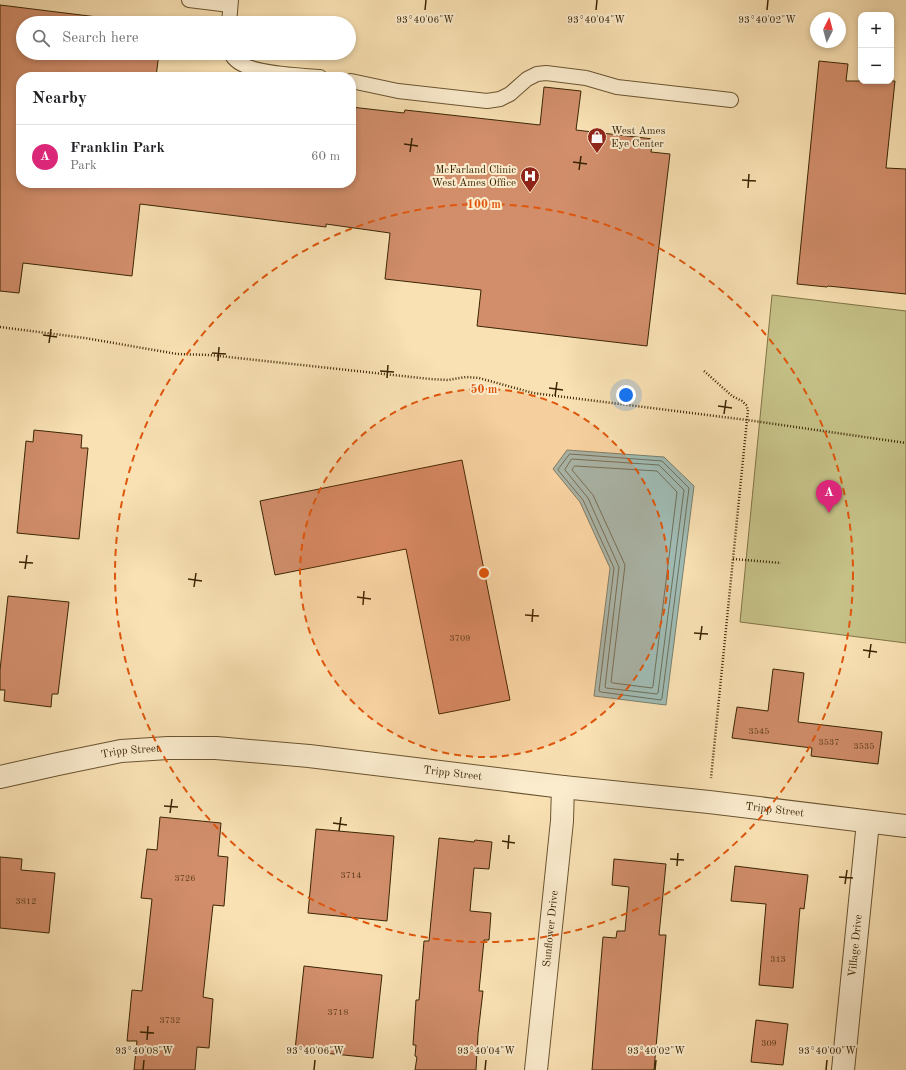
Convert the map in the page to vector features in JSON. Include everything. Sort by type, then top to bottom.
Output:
[{"type":"street","name":"Tripp Street","points":[[0,777],[121,751],[168,748],[216,748],[309,756],[563,787],[709,802],[906,826]]},
{"type":"street","name":"Sunflower Drive","points":[[536,1070],[562,821],[563,787]]},
{"type":"street","name":"Village Drive","points":[[843,1070],[868,822]]},
{"type":"lane","points":[[189,0],[231,3],[230,16]]},
{"type":"lane","points":[[235,60],[240,64],[250,68],[270,72]]},
{"type":"lane","points":[[356,82],[398,91],[486,101],[500,99],[510,94],[527,79],[537,74],[546,73],[586,78],[617,87],[731,100]]},
{"type":"path","points":[[0,327],[86,338],[178,354],[210,355],[430,379],[448,380],[466,377],[479,378],[533,393],[747,420],[906,443]]},
{"type":"path","points":[[704,371],[732,396],[742,400],[748,410],[711,781]]},
{"type":"path","points":[[733,559],[781,563]]},
{"type":"shaded area","points":[[772,295],[906,311],[906,643],[740,622]]},
{"type":"water","points":[[567,450],[664,457],[694,486],[666,705],[594,696],[610,568],[580,502],[553,469]]},
{"type":"building","name":"McFarland Clinic West Ames Office","points":[[0,5],[89,16],[16,16],[16,60],[158,60],[157,72],[16,72],[16,188],[356,188],[356,108],[404,113],[405,110],[540,125],[544,87],[581,91],[576,130],[653,139],[651,152],[670,154],[647,346],[477,326],[481,290],[385,279],[390,233],[326,224],[326,227],[140,204],[132,276],[23,263],[19,293],[0,291]]},
{"type":"building","points":[[819,61],[848,64],[846,81],[858,81],[858,84],[894,84],[895,81],[886,168],[906,169],[906,294],[797,284]]},
{"type":"building","points":[[34,430],[82,435],[81,448],[88,448],[79,539],[17,533],[26,441],[33,442]]},
{"type":"building","points":[[462,460],[510,700],[439,714],[406,549],[275,575],[260,501]]},
{"type":"building","points":[[8,596],[69,602],[58,694],[52,694],[51,707],[4,701],[5,690],[0,690],[0,670]]},
{"type":"building","points":[[773,669],[804,673],[798,722],[882,732],[878,764],[811,756],[812,748],[732,738],[737,707],[768,711]]},
{"type":"building","points":[[160,817],[221,823],[218,856],[228,857],[224,906],[213,905],[203,997],[213,999],[209,1048],[197,1047],[195,1070],[134,1070],[137,1041],[127,1041],[132,990],[142,991],[152,899],[141,898],[147,849],[157,850]]},
{"type":"building","points":[[316,829],[394,836],[387,921],[308,913]]},
{"type":"building","points":[[439,838],[474,842],[475,840],[492,842],[489,869],[474,868],[470,911],[491,913],[489,940],[484,940],[479,991],[483,991],[476,1070],[415,1070],[417,1057],[415,1056],[416,1045],[413,1045],[416,1000],[419,1000],[424,941],[429,941]]},
{"type":"building","points":[[0,857],[22,859],[21,870],[55,873],[49,933],[0,928]]},
{"type":"building","points":[[614,859],[666,864],[659,935],[666,935],[654,1070],[592,1070],[603,937],[616,938],[617,931],[625,931],[629,887],[612,885]]},
{"type":"building","points":[[735,866],[808,875],[804,909],[800,908],[793,988],[759,985],[766,904],[731,901]]},
{"type":"building","points":[[304,966],[382,975],[373,1058],[295,1050]]},
{"type":"building","points":[[756,1020],[788,1024],[783,1065],[751,1062]]},
{"type":"place","name":"West Ames Eye Center","points":[[597,154]]},
{"type":"place","name":"McFarland Clinic West Ames Office","points":[[530,193]]},
{"type":"place","name":"Franklin Park","points":[[829,513]]}]
